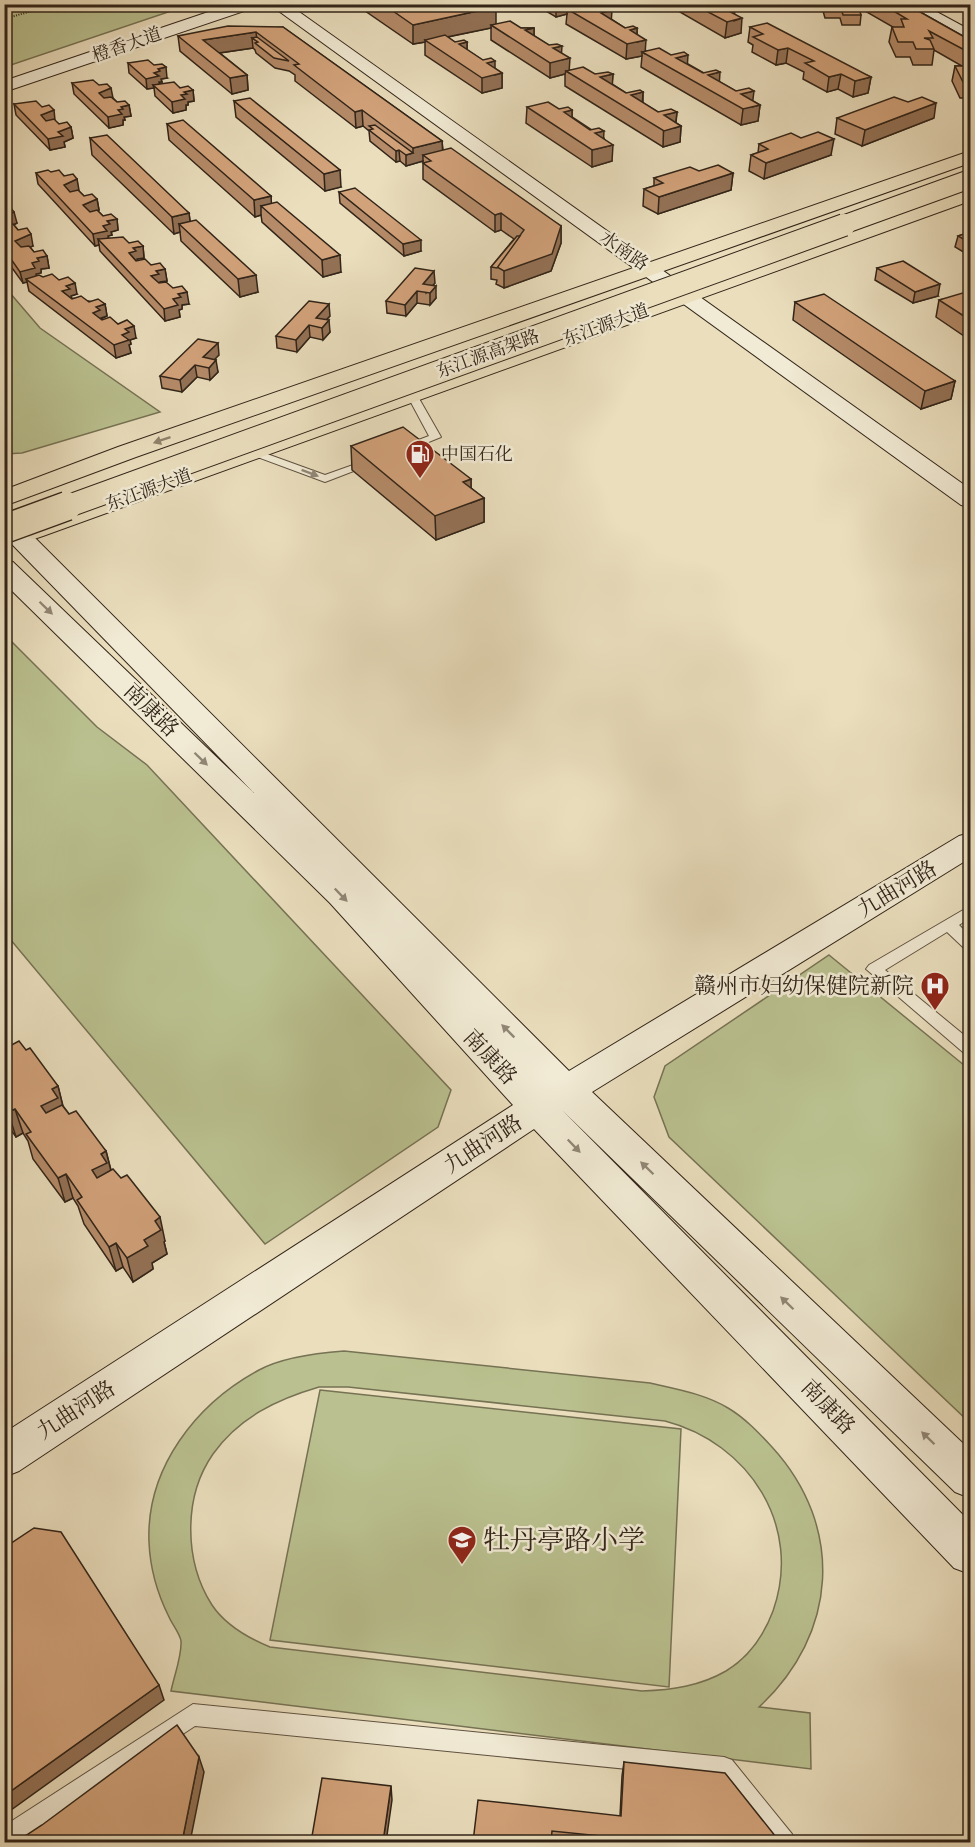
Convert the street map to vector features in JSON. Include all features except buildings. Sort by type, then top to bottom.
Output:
[{"type":"main road","name":"橙香大道","points":[[4,79],[223,4]]},
{"type":"main road","name":"橙香大道","points":[[4,87],[250,4]]},
{"type":"main road","name":"水南路","points":[[277,4],[970,500]]},
{"type":"main road","points":[[909,4],[970,37]]},
{"type":"main road","points":[[938,4],[970,21]]},
{"type":"main road","name":"东江源大道","points":[[4,499],[127,452],[970,157]]},
{"type":"main road","name":"东江源高架路","points":[[8,528],[970,167]]},
{"type":"main road","name":"东江源高架路","points":[[8,528],[970,179]]},
{"type":"main road","name":"东江源大道","points":[[8,528],[256,453],[685,295],[970,194]]},
{"type":"main road","name":"南康路","points":[[8,528],[552,1100],[970,1553]]},
{"type":"main road","name":"南康路","points":[[4,568],[552,1100],[970,1478]]},
{"type":"main road","name":"九曲河路","points":[[4,1457],[552,1100],[970,844]]},
{"type":"lane","points":[[256,453],[325,479],[435,437],[412,395]]},
{"type":"lane","points":[[970,910],[873,969],[970,1049]]},
{"type":"lane","points":[[949,924],[970,945]]},
{"type":"lane","points":[[4,1839],[193,1715],[724,1768],[784,1842]]},
{"type":"path","points":[[4,19],[56,4]]},
{"type":"green space","points":[[5,4],[189,4],[189,5],[5,67]]},
{"type":"green space","points":[[4,286],[40,328],[160,412],[22,453],[5,454]]},
{"type":"green space","points":[[5,635],[97,727],[147,765],[451,1090],[438,1127],[265,1244],[5,933]]},
{"type":"green space","points":[[829,955],[970,1070],[970,1423],[669,1137],[654,1097],[665,1066]]},
{"type":"green space","points":[[344,1351],[650,1383],[710,1399],[746,1421],[772,1447],[796,1478],[812,1511],[821,1545],[822,1580],[817,1614],[805,1647],[785,1678],[759,1707],[810,1713],[811,1769],[171,1691],[181,1641],[158,1590],[149,1542],[150,1515],[156,1489],[166,1464],[179,1441],[196,1420],[236,1384],[259,1370],[279,1362],[300,1356]],"holes":[[[319,1387],[348,1387],[665,1421],[695,1432],[722,1448],[744,1468],[762,1492],[774,1519],[781,1549],[780,1579],[773,1611],[765,1629],[749,1652],[726,1671],[686,1686],[642,1691],[270,1647],[246,1635],[224,1619],[212,1605],[196,1569],[192,1549],[192,1509],[203,1471],[223,1441],[260,1411],[289,1397]]]},
{"type":"green space","points":[[320,1390],[681,1429],[669,1687],[270,1640]]},
{"type":"place","name":"中国石化","points":[[420,480]]},
{"type":"place","name":"赣州市妇幼保健院新院","points":[[935,1012]]},
{"type":"place","name":"牡丹亭路小学","points":[[462,1566]]}]
